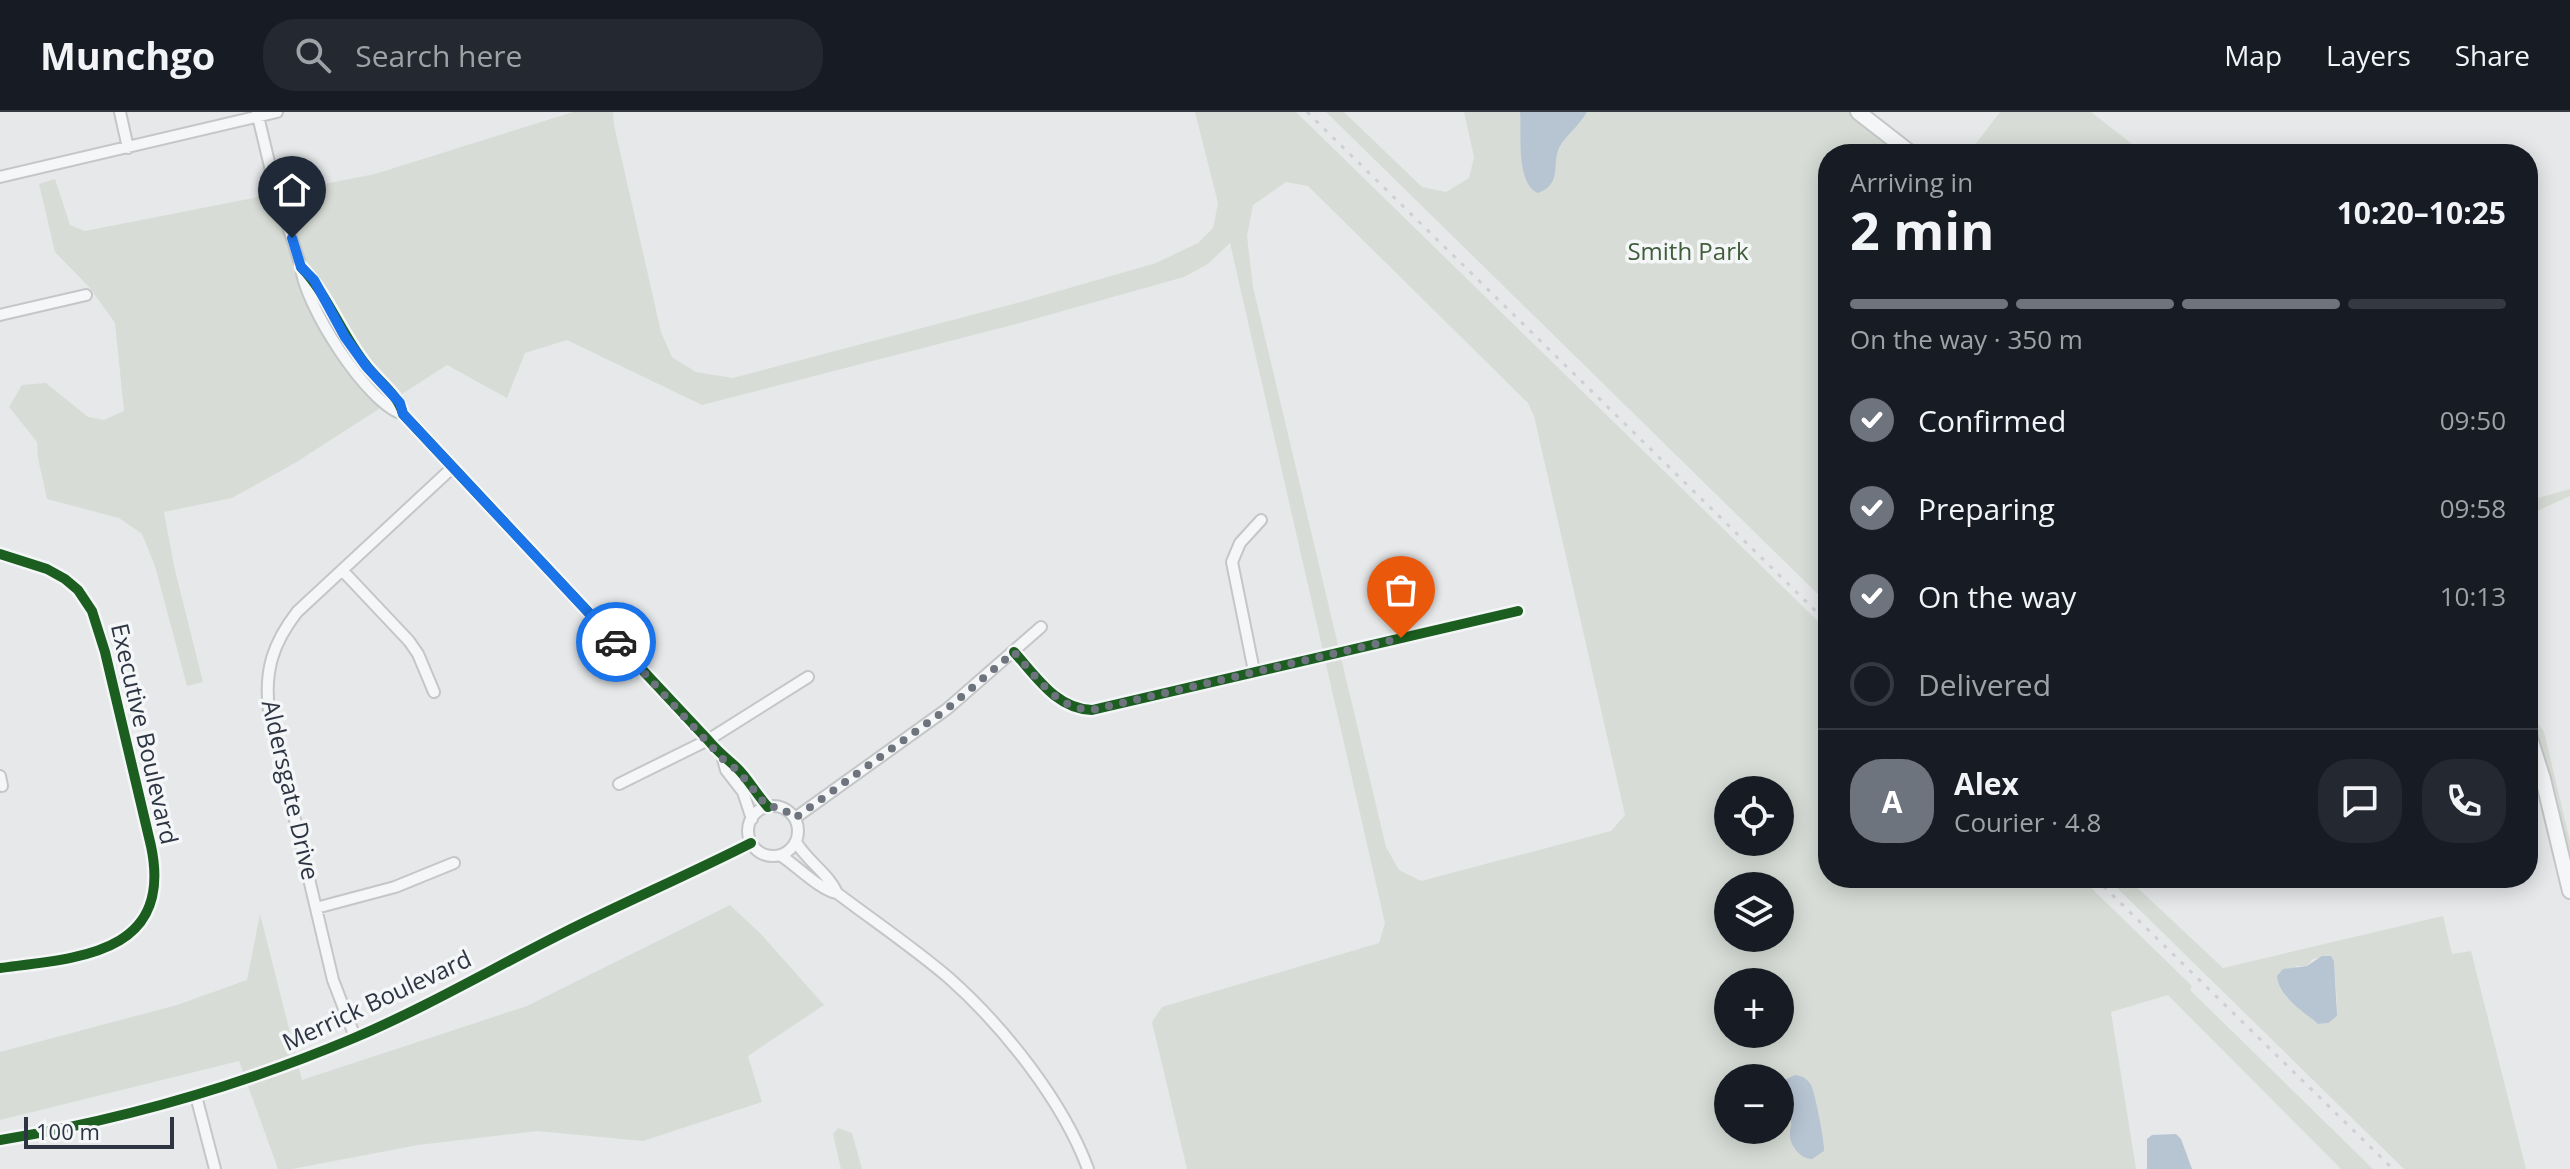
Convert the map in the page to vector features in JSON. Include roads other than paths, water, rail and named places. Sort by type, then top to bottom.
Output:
[{"type":"street","points":[[120,112],[128,148]]},
{"type":"street","points":[[0,177],[277,112]]},
{"type":"street","points":[[1858,112],[1899,144]]},
{"type":"street","points":[[258,114],[273,179],[301,267],[314,280],[345,337],[366,366],[400,403],[403,414],[452,468],[723,759],[737,767],[768,807]]},
{"type":"street","points":[[0,315],[86,295]]},
{"type":"street","name":"Aldersgate Drive","points":[[355,1037],[333,980],[269,710],[266,681],[274,647],[297,612],[452,468]]},
{"type":"street","points":[[1254,671],[1232,562],[1240,543],[1261,520]]},
{"type":"street","name":"Executive Boulevard","points":[[0,554],[47,569],[65,579],[78,590],[92,611],[105,652],[151,846],[155,876],[145,911],[136,925],[115,944],[85,957],[0,968]]},
{"type":"street","points":[[342,570],[409,641],[434,692]]},
{"type":"street","points":[[1014,652],[1056,697],[1078,709],[1092,710],[1518,611]]},
{"type":"street","points":[[795,818],[947,709],[1041,627]]},
{"type":"street","points":[[619,784],[708,740],[808,677]]},
{"type":"street","points":[[723,759],[726,770],[743,792],[752,819]]},
{"type":"street","points":[[2538,763],[2570,891]]},
{"type":"street","points":[[780,807],[795,818],[798,828],[796,842],[789,851],[780,855],[763,854],[751,843],[748,831],[759,811],[780,807]]},
{"type":"street","points":[[796,842],[804,855],[833,883],[837,893],[949,978],[989,1019],[1050,1093],[1088,1169]]},
{"type":"street","name":"Merrick Boulevard","points":[[0,1140],[121,1117],[196,1096],[355,1037],[751,843]]},
{"type":"street","points":[[780,855],[827,892],[837,893]]},
{"type":"street","points":[[316,908],[395,887],[454,863]]},
{"type":"street","points":[[196,1096],[215,1169]]},
{"type":"water","points":[[1520,112],[1587,112],[1558,150],[1551,183],[1538,193],[1531,188],[1523,169]]},
{"type":"water","points":[[2322,956],[2331,956],[2334,961],[2337,1016],[2328,1023],[2318,1024],[2287,997],[2277,976],[2283,969],[2307,966]]},
{"type":"water","points":[[1794,1075],[1808,1081],[1815,1097],[1824,1151],[1812,1159],[1804,1157],[1792,1144]]},
{"type":"water","points":[[2176,1134],[2181,1139],[2192,1169],[2147,1169],[2147,1139],[2152,1135]]},
{"type":"railway","points":[[1307,112],[1818,613]]},
{"type":"railway","points":[[2105,888],[2393,1169]]},
{"type":"park label","name":"Smith Park","points":[[1688,252]]}]
